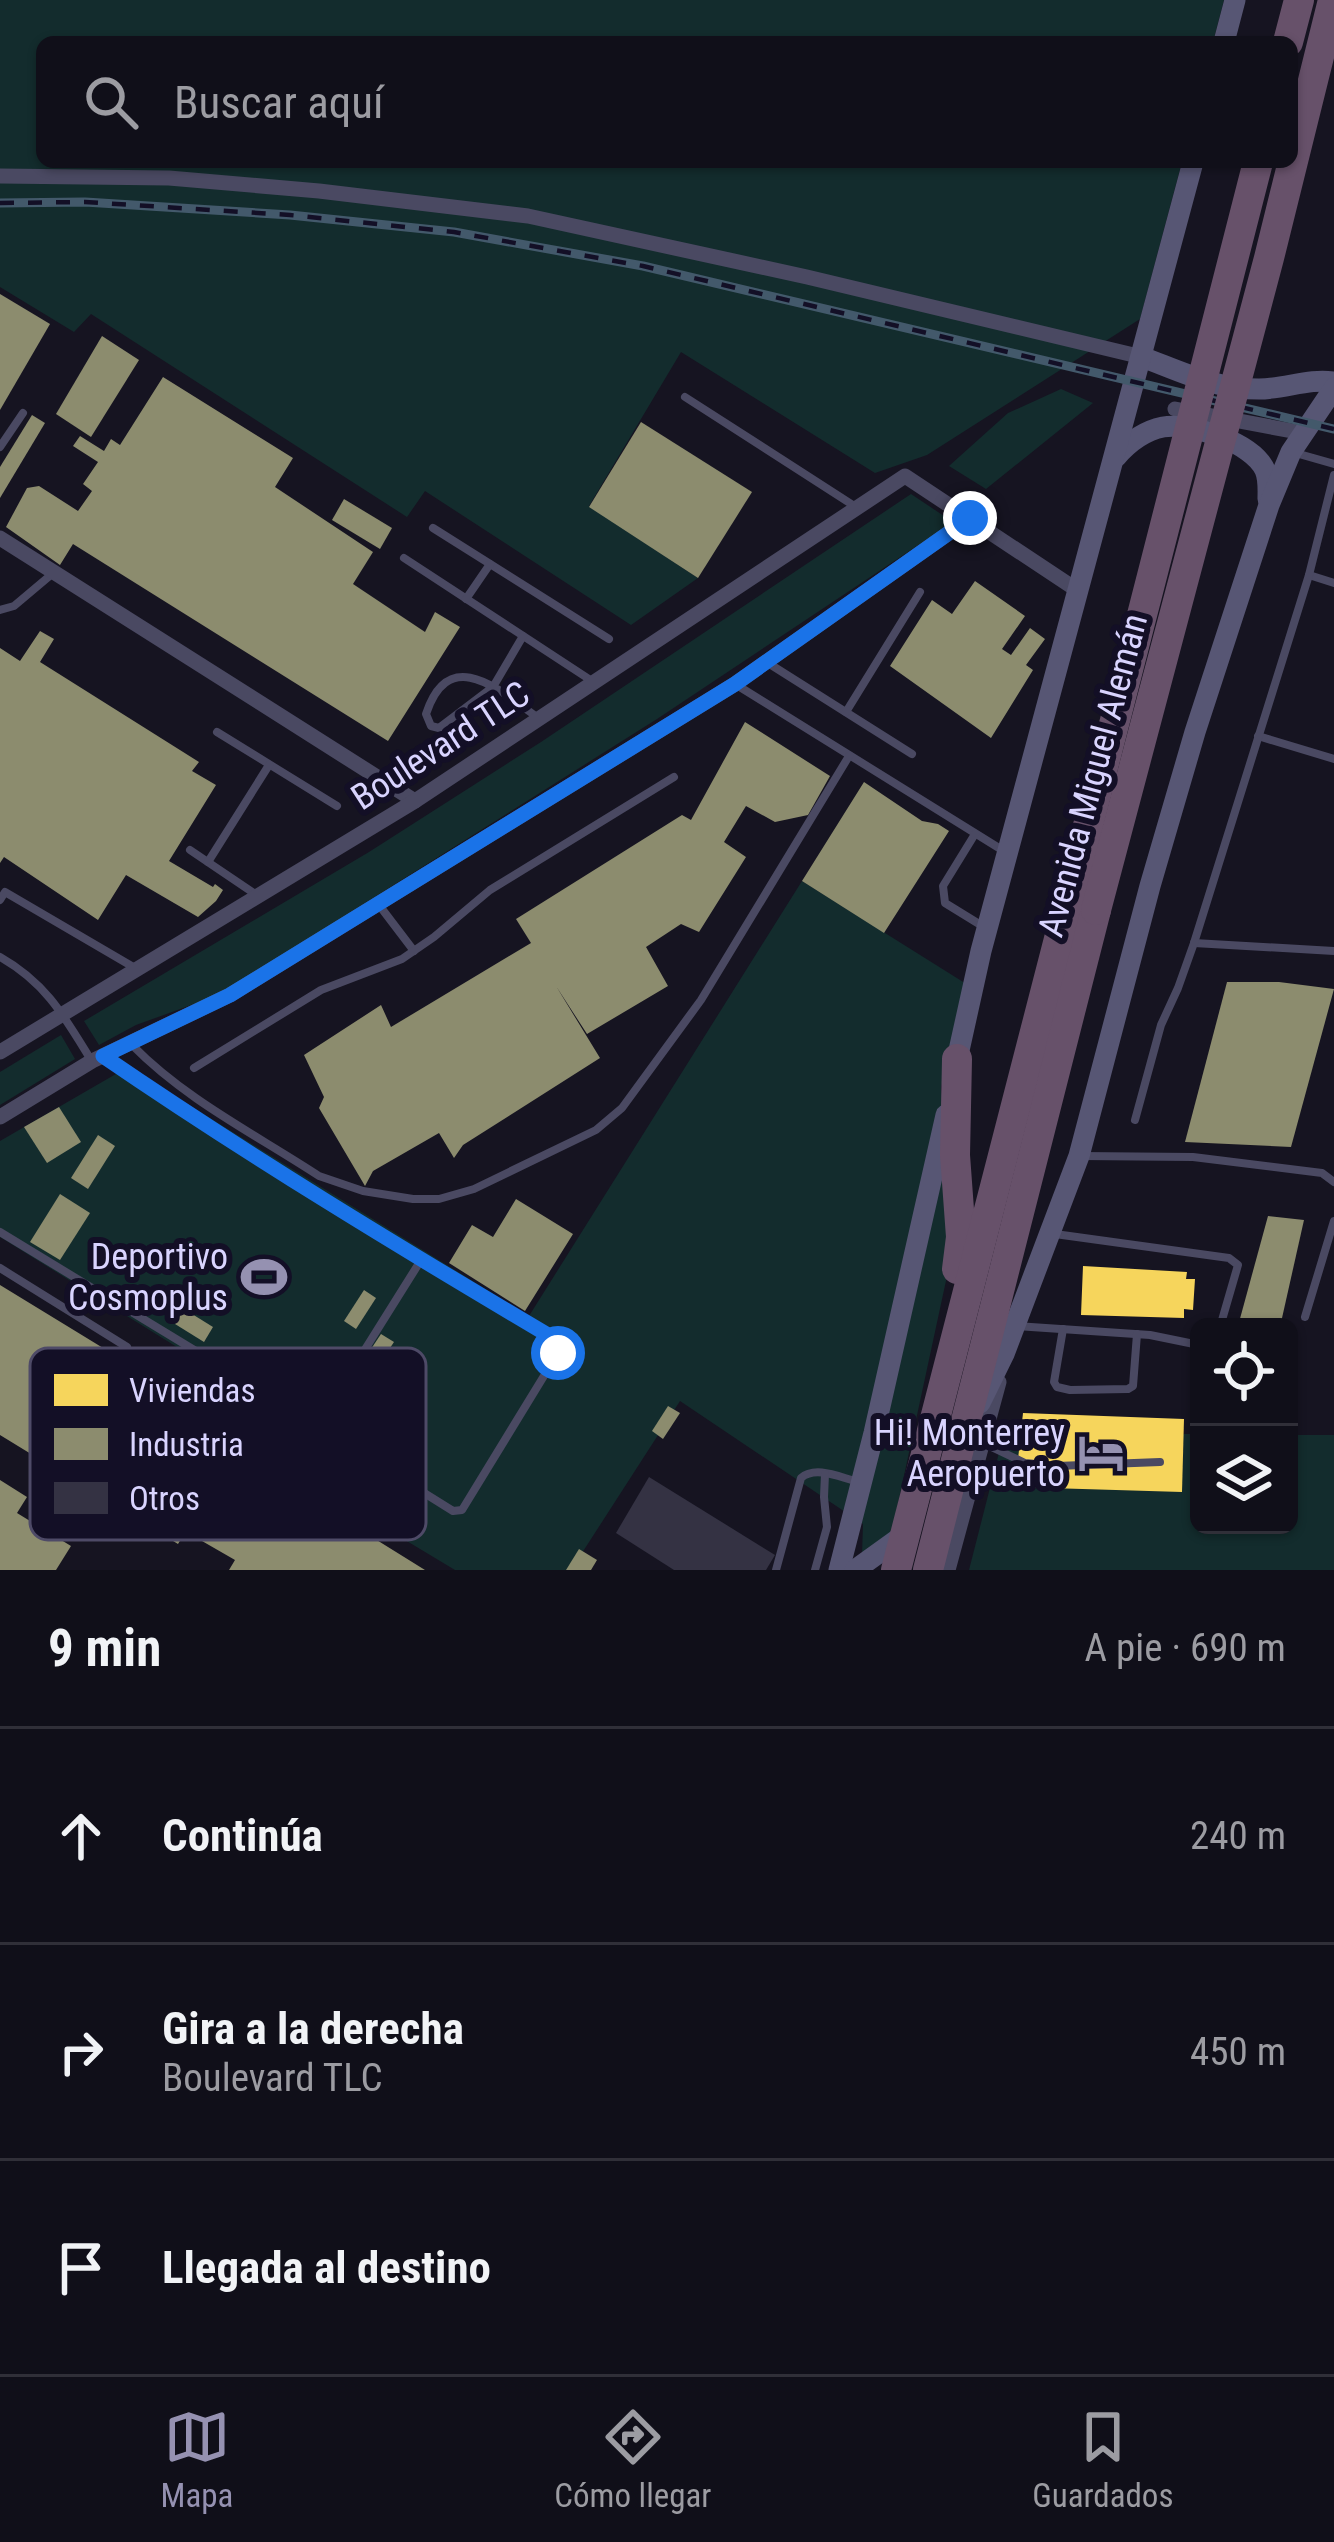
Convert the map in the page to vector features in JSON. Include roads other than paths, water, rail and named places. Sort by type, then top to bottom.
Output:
[{"type":"highway","points":[[1290,36],[1299,0]]},
{"type":"highway","name":"Avenida Miguel Alemán","points":[[1298,141],[1333,0]]},
{"type":"highway","name":"Avenida Miguel Alemán","points":[[928,1570],[969,1451],[1082,907],[1257,168]]},
{"type":"highway","name":"Avenida Miguel Alemán","points":[[896,1570],[1291,168]]},
{"type":"highway","points":[[922,1466],[961,1237],[955,1155],[957,1059]]},
{"type":"street","points":[[1226,36],[1235,0]]},
{"type":"street","points":[[839,1570],[987,929],[1191,168]]},
{"type":"street","points":[[0,176],[169,178],[528,216],[1142,357],[1188,377],[1238,388],[1315,381],[1334,385],[1297,442],[1269,505],[1195,732],[1079,1156],[969,1451],[948,1570]]},
{"type":"street","points":[[1175,409],[1297,442]]},
{"type":"street","points":[[1112,462],[1132,440],[1156,429],[1176,426],[1204,432],[1236,444],[1263,466],[1269,505]]},
{"type":"street","name":"Boulevard TLC","points":[[0,1052],[415,801],[905,476],[970,518]]},
{"type":"street","points":[[0,1117],[98,1059],[230,995],[735,684],[970,518],[1077,590]]},
{"type":"street","points":[[0,538],[415,801]]},
{"type":"street","points":[[855,1570],[905,1534]]},
{"type":"lane","points":[[685,398],[858,507]]},
{"type":"lane","points":[[0,447],[23,413]]},
{"type":"lane","points":[[1297,442],[1334,464]]},
{"type":"lane","points":[[1135,1120],[1161,1025],[1194,943],[1309,575],[1334,475]]},
{"type":"lane","points":[[433,529],[608,639]]},
{"type":"lane","points":[[404,558],[592,681]]},
{"type":"lane","points":[[466,598],[490,564]]},
{"type":"lane","points":[[0,610],[14,606],[54,573]]},
{"type":"lane","points":[[1309,575],[1334,583]]},
{"type":"lane","points":[[846,712],[920,592]]},
{"type":"lane","points":[[0,596],[14,606]]},
{"type":"lane","points":[[524,636],[493,686],[443,725],[435,728],[428,722],[427,708],[453,677],[473,677],[493,686],[538,718]]},
{"type":"lane","points":[[767,662],[912,754]]},
{"type":"lane","points":[[735,684],[1008,854]]},
{"type":"lane","points":[[217,732],[337,806]]},
{"type":"lane","points":[[1258,736],[1334,759]]},
{"type":"lane","points":[[131,1043],[193,1097],[339,1185],[412,1199],[439,1199],[474,1189],[596,1130],[622,1108],[700,1000],[849,755]]},
{"type":"lane","points":[[208,862],[269,765]]},
{"type":"lane","points":[[194,1068],[321,990],[402,959],[490,890],[674,777]]},
{"type":"lane","points":[[975,834],[943,886],[945,903],[987,929]]},
{"type":"lane","points":[[190,850],[258,896]]},
{"type":"lane","points":[[0,900],[5,892],[136,969]]},
{"type":"lane","points":[[378,904],[414,951]]},
{"type":"lane","points":[[1194,943],[1334,951]]},
{"type":"lane","points":[[0,957],[31,976],[98,1059],[560,1345],[462,1510],[453,1511],[426,1494]]},
{"type":"lane","points":[[1079,1156],[1193,1157],[1322,1173],[1334,1182]]},
{"type":"lane","points":[[1306,1317],[1334,1221]]},
{"type":"lane","points":[[0,1232],[190,1348]]},
{"type":"lane","points":[[1051,1234],[1229,1258],[1238,1265],[1223,1318]]},
{"type":"lane","points":[[366,1348],[421,1260]]},
{"type":"lane","points":[[0,1268],[127,1347]]},
{"type":"lane","points":[[1015,1326],[1137,1334],[1190,1343]]},
{"type":"lane","points":[[1063,1329],[1054,1382],[1070,1390],[1130,1388],[1137,1334]]},
{"type":"lane","points":[[969,1451],[1024,1463],[1073,1466],[1160,1462]]},
{"type":"lane","points":[[776,1570],[801,1478],[814,1471],[861,1483]]},
{"type":"lane","points":[[815,1570],[827,1527],[825,1474]]},
{"type":"railway","points":[[0,203],[85,202],[290,215],[454,232],[643,266],[1334,429]]},
{"type":"place","name":"Deportivo Cosmoplus","points":[[264,1277]]},
{"type":"place","name":"Hi! Monterrey Aeropuerto","points":[[1101,1453]]}]
